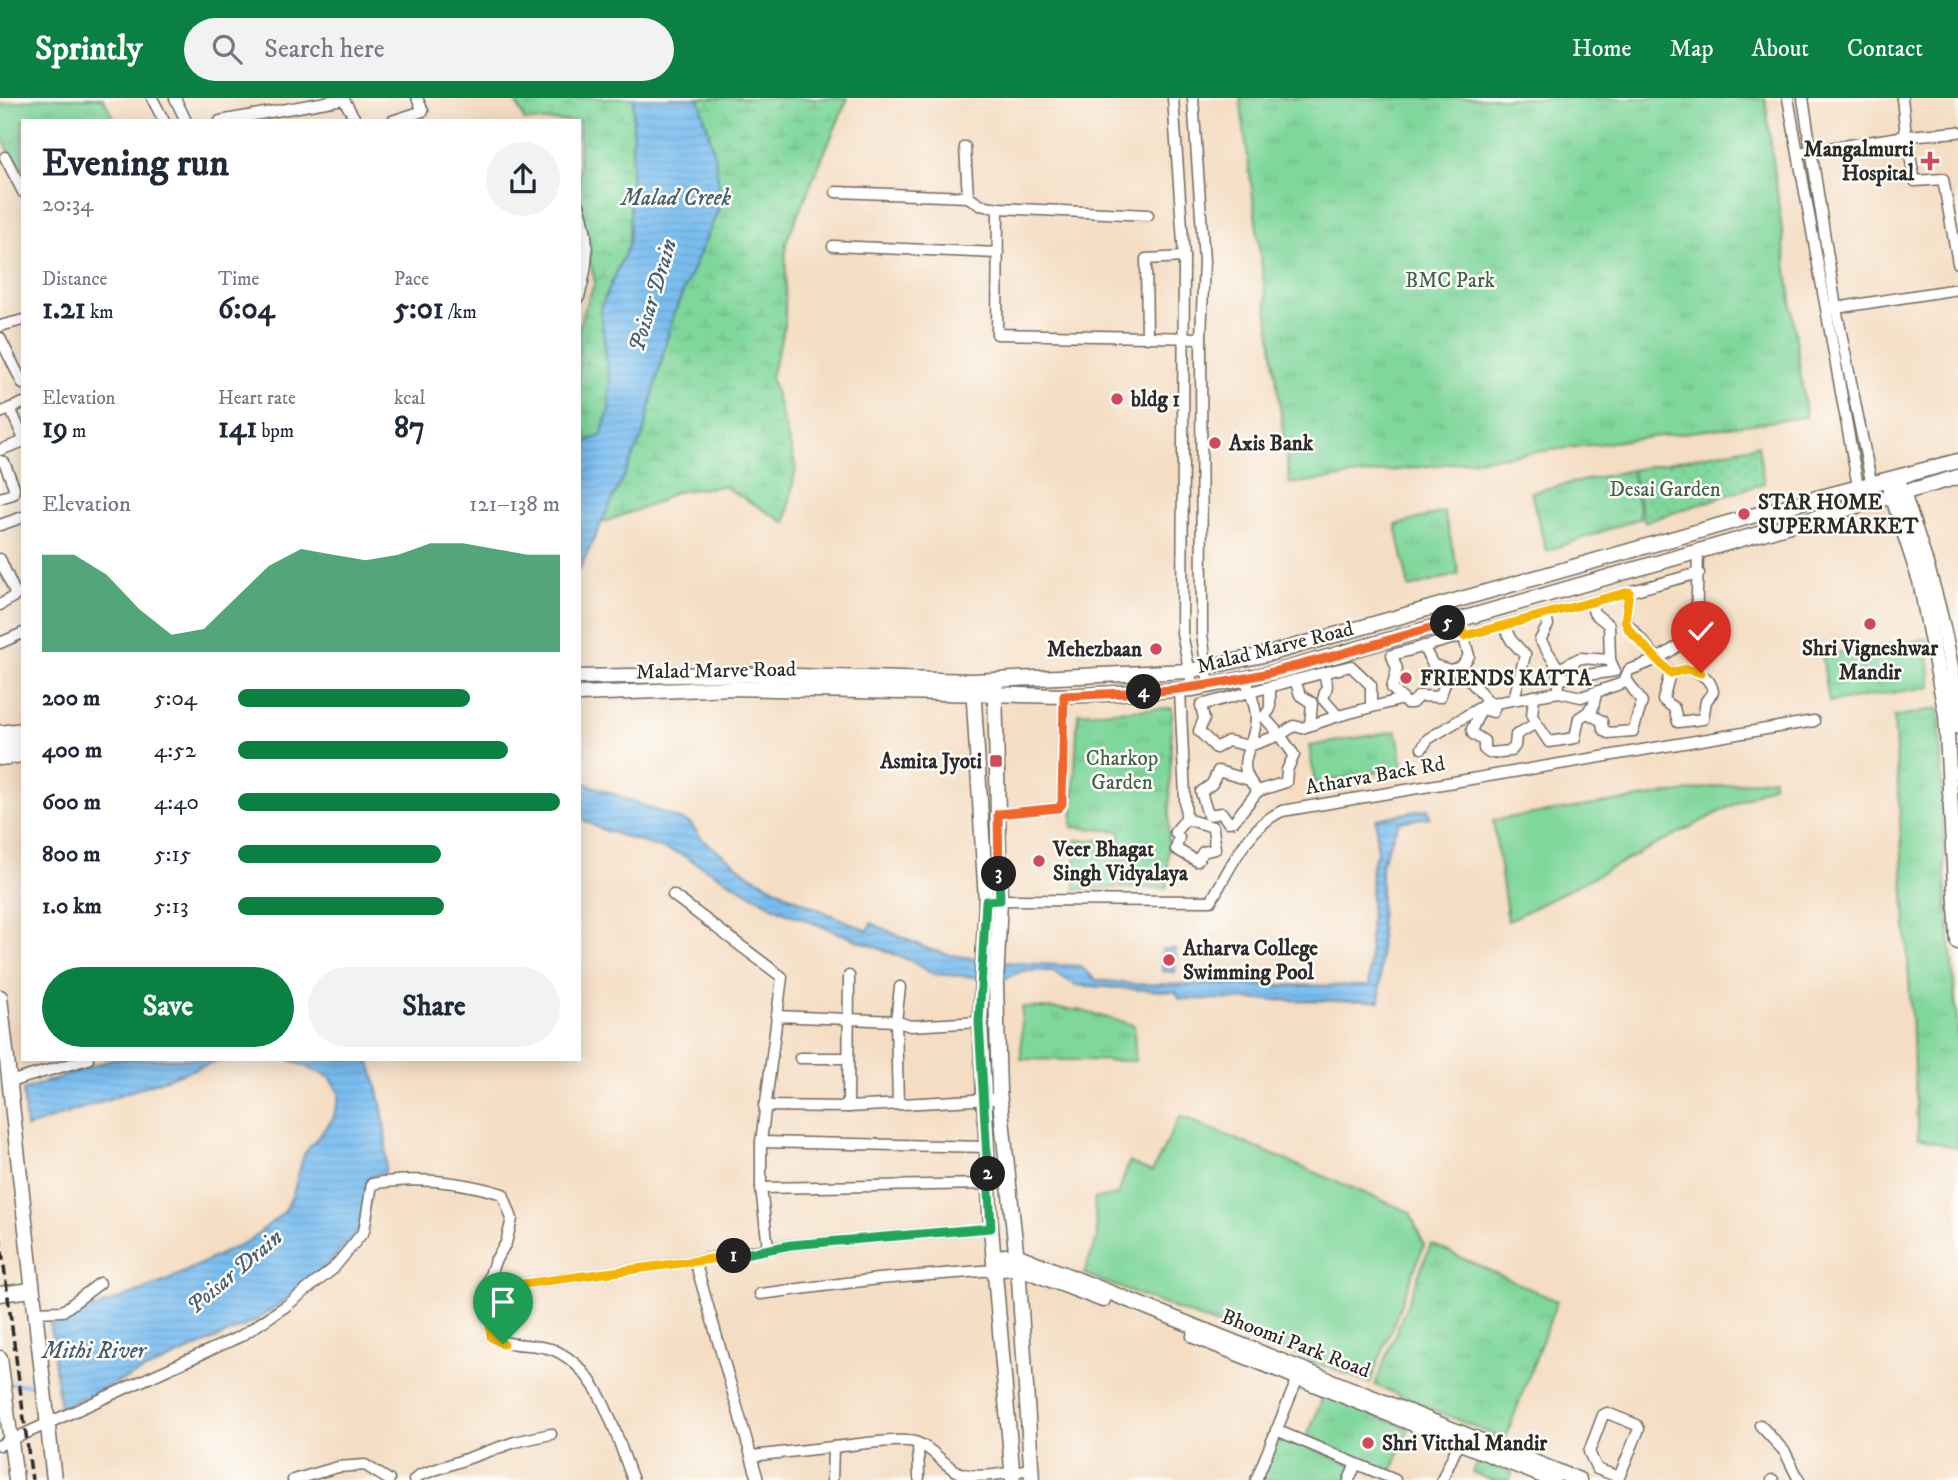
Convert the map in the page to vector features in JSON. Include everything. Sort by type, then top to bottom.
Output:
[{"type":"main road","name":"Malad Marve Road","points":[[581,694],[733,688],[995,687],[1189,671],[1272,653],[1792,505],[1958,461]]},
{"type":"main road","name":"Malad Marve Road","points":[[995,687],[1064,696],[1248,685],[1460,619],[1958,477]]},
{"type":"main road","points":[[1891,478],[1930,598],[1954,722],[1958,942]]},
{"type":"main road","points":[[1792,505],[1797,522]]},
{"type":"main road","points":[[1714,528],[1717,546]]},
{"type":"main road","name":"Malad Marve Road","points":[[581,677],[731,674],[974,687]]},
{"type":"main road","points":[[974,687],[993,901],[996,985],[998,1056],[987,1147],[988,1184],[1012,1476]]},
{"type":"main road","points":[[995,687],[998,814],[993,901],[979,1022],[982,1057],[992,1099],[1016,1261],[1031,1474]]},
{"type":"main road","points":[[0,733],[21,730]]},
{"type":"main road","points":[[0,746],[21,742]]},
{"type":"main road","points":[[0,758],[21,755]]},
{"type":"main road","points":[[0,997],[54,1480]]},
{"type":"main road","points":[[982,1057],[998,1056]]},
{"type":"main road","name":"Bhoomi Park Road","points":[[995,1263],[1016,1261],[1461,1436],[1546,1473],[1579,1480]]},
{"type":"main road","points":[[0,1294],[32,1290]]},
{"type":"main road","points":[[0,1357],[9,1425],[6,1443],[16,1480]]},
{"type":"street","points":[[175,98],[182,119]]},
{"type":"street","points":[[231,119],[343,98],[355,119]]},
{"type":"street","points":[[398,119],[423,111],[417,98]]},
{"type":"street","points":[[1172,98],[1184,257],[1182,633],[1189,671],[1181,709],[1185,812],[1175,832],[1179,838],[1176,849],[1197,861],[1203,852],[1216,849],[1215,832],[1213,827],[1185,812]]},
{"type":"street","points":[[1193,98],[1204,261],[1201,371],[1205,668],[1209,686]]},
{"type":"street","points":[[1788,98],[1824,310],[1864,486],[1876,499]]},
{"type":"street","points":[[1803,98],[1809,151],[1864,486],[1861,503]]},
{"type":"street","points":[[1902,98],[1915,181],[1943,179],[1958,263]]},
{"type":"street","points":[[156,103],[165,119]]},
{"type":"street","points":[[1796,153],[1906,136],[1958,132]]},
{"type":"street","points":[[965,147],[968,197]]},
{"type":"street","points":[[2,154],[21,188]]},
{"type":"street","points":[[835,191],[968,197],[980,205],[998,208],[1147,215]]},
{"type":"street","points":[[998,208],[997,334],[1201,338]]},
{"type":"street","points":[[581,212],[588,235],[581,289]]},
{"type":"street","points":[[833,246],[998,253]]},
{"type":"street","points":[[1147,338],[1146,259],[1184,257]]},
{"type":"street","points":[[1824,310],[1958,289]]},
{"type":"street","points":[[0,326],[21,321]]},
{"type":"street","points":[[0,338],[21,380]]},
{"type":"street","points":[[1182,370],[1201,371]]},
{"type":"street","points":[[21,404],[5,411],[21,434]]},
{"type":"street","points":[[1181,427],[1202,428]]},
{"type":"street","points":[[0,450],[21,442]]},
{"type":"street","points":[[0,461],[4,462],[14,487],[13,494],[0,498]]},
{"type":"street","points":[[0,525],[21,518]]},
{"type":"street","points":[[1422,748],[1434,735],[1479,708],[1493,703],[1559,692],[1581,697],[1596,694],[1626,679],[1629,670],[1658,661],[1696,632],[1698,552]]},
{"type":"street","points":[[0,559],[16,595],[0,605]]},
{"type":"street","points":[[1391,683],[1397,669],[1392,655],[1699,573]]},
{"type":"street","points":[[1629,592],[1625,621],[1670,673]]},
{"type":"street","points":[[1559,674],[1615,671],[1610,660],[1609,625],[1594,613],[1591,602]]},
{"type":"street","points":[[1546,614],[1548,625],[1540,640],[1559,674],[1559,692]]},
{"type":"street","points":[[1391,683],[1403,699],[1412,703],[1416,696],[1440,697],[1455,669],[1469,656],[1460,619]]},
{"type":"street","points":[[1504,626],[1513,644],[1524,651],[1514,699]]},
{"type":"street","points":[[0,643],[21,634]]},
{"type":"street","points":[[1423,646],[1433,665],[1455,669],[1493,703]]},
{"type":"street","points":[[1559,674],[1580,658],[1610,660]]},
{"type":"street","points":[[1181,709],[1201,705],[1248,685],[1270,687],[1351,666],[1371,685],[1371,705]]},
{"type":"street","points":[[1642,702],[1663,700],[1674,708],[1678,722],[1703,719],[1706,701],[1713,692],[1712,686],[1701,673],[1687,669],[1670,673]]},
{"type":"street","points":[[1324,673],[1327,686],[1323,699],[1338,716]]},
{"type":"street","points":[[1663,700],[1670,673]]},
{"type":"street","points":[[1626,679],[1642,702]]},
{"type":"street","points":[[1295,680],[1300,695],[1312,703],[1310,725]]},
{"type":"street","points":[[1371,685],[1391,683]]},
{"type":"street","points":[[1247,779],[1245,760],[1256,718],[1248,685]]},
{"type":"street","points":[[1258,791],[1247,779],[1218,771],[1212,784],[1201,792],[1208,815],[1222,813],[1228,822],[1234,821],[1258,791],[1286,782],[1287,770],[1294,755],[1264,717],[1270,709],[1270,687]]},
{"type":"street","points":[[1596,694],[1591,715],[1602,721],[1603,729],[1608,733],[1633,731],[1642,702]]},
{"type":"street","points":[[998,814],[1058,808],[1062,804],[1064,696]]},
{"type":"street","points":[[1534,696],[1531,705],[1536,723],[1549,742],[1575,738],[1579,718],[1591,710]]},
{"type":"street","points":[[1581,697],[1591,710]]},
{"type":"street","points":[[1201,705],[1204,719],[1199,732],[1216,748],[1231,740],[1249,746],[1280,735],[1294,726],[1310,725],[1371,705],[1403,699]]},
{"type":"street","points":[[1479,708],[1473,734],[1484,741],[1483,749],[1489,753],[1511,751],[1515,746],[1516,735],[1536,723]]},
{"type":"street","name":"Atharva Back Rd","points":[[993,901],[1211,901],[1247,840],[1267,818],[1282,811],[1814,721]]},
{"type":"street","points":[[1185,812],[1204,807]]},
{"type":"street","points":[[673,895],[779,972],[782,977],[761,1142],[761,1188],[768,1248]]},
{"type":"street","points":[[848,1107],[849,976]]},
{"type":"street","points":[[898,1104],[896,1021],[900,988]]},
{"type":"street","points":[[776,1016],[896,1021],[910,1026],[979,1022]]},
{"type":"street","points":[[800,1058],[848,1058]]},
{"type":"street","points":[[9,1082],[81,1061]]},
{"type":"street","points":[[764,1106],[848,1107],[992,1099]]},
{"type":"street","points":[[761,1142],[987,1147]]},
{"type":"street","points":[[6,1443],[46,1422],[241,1336],[286,1306],[333,1269],[364,1231],[372,1184],[404,1178],[466,1183],[503,1194],[512,1219],[506,1243],[495,1261],[485,1289],[491,1337],[503,1344],[551,1349],[569,1357],[591,1378],[633,1480]]},
{"type":"street","points":[[761,1188],[988,1184]]},
{"type":"street","points":[[485,1289],[752,1254],[768,1248],[991,1228]]},
{"type":"street","points":[[695,1261],[758,1480]]},
{"type":"street","points":[[760,1294],[995,1263]]},
{"type":"street","points":[[35,1318],[63,1311],[100,1283]]},
{"type":"street","points":[[1256,1480],[1300,1373]]},
{"type":"street","points":[[1607,1413],[1637,1424],[1639,1429],[1623,1478],[1597,1469],[1589,1452],[1603,1415],[1607,1413]]},
{"type":"street","points":[[1760,1425],[1785,1452],[1799,1480]]},
{"type":"street","points":[[1276,1430],[1395,1480]]},
{"type":"street","points":[[414,1480],[420,1475],[515,1442],[551,1434]]},
{"type":"street","points":[[1442,1480],[1461,1436]]},
{"type":"street","points":[[752,1456],[911,1441],[921,1445],[960,1473],[1012,1476],[1031,1474]]},
{"type":"street","points":[[921,1445],[922,1479]]},
{"type":"street","points":[[832,1480],[833,1447]]},
{"type":"street","points":[[1349,1480],[1356,1464]]},
{"type":"street","points":[[293,1480],[338,1467],[365,1465],[389,1480]]},
{"type":"street","points":[[1592,1480],[1597,1469]]},
{"type":"green space","points":[[38,98],[103,98],[114,119],[21,119],[21,173],[0,134],[0,105]]},
{"type":"green space","points":[[514,98],[634,98],[629,244],[600,309],[609,379],[609,410],[601,436],[581,443],[581,320],[595,282],[581,226],[581,119],[524,119]]},
{"type":"green space","points":[[699,98],[848,98],[786,242],[785,325],[771,377],[796,467],[786,523],[723,486],[675,492],[656,503],[601,523],[643,435],[672,318],[721,203],[715,157]]},
{"type":"green space","name":"BMC Park","points":[[1240,98],[1765,98],[1806,417],[1290,484]]},
{"type":"green space","name":"Desai Garden","points":[[1758,445],[1764,483],[1645,522],[1631,470]]},
{"type":"green space","points":[[1631,470],[1641,518],[1546,551],[1531,492]]},
{"type":"green space","points":[[1444,512],[1459,574],[1409,588],[1396,525]]},
{"type":"green space","points":[[1927,639],[1931,687],[1829,702],[1822,655]]},
{"type":"green space","name":"Charkop Garden","points":[[1172,708],[1167,888],[1120,888],[1120,831],[1072,827],[1078,713]]},
{"type":"green space","points":[[1939,708],[1945,879],[1958,1035],[1958,1148],[1918,1138],[1894,717]]},
{"type":"green space","points":[[1397,731],[1403,768],[1315,783],[1309,746]]},
{"type":"green space","points":[[1774,778],[1774,784],[1508,921],[1493,820]]},
{"type":"green space","points":[[1075,840],[1116,840],[1116,888],[1075,889]]},
{"type":"green space","points":[[1022,1007],[1078,1010],[1134,1025],[1135,1061],[1021,1059]]},
{"type":"green space","points":[[1180,1116],[1410,1212],[1424,1245],[1370,1383],[1084,1274],[1097,1238],[1094,1199],[1118,1195],[1129,1162],[1152,1172]]},
{"type":"green space","points":[[1431,1244],[1557,1301],[1505,1440],[1375,1385]]},
{"type":"green space","points":[[1324,1394],[1409,1429],[1391,1473],[1307,1437]]},
{"type":"green space","points":[[1275,1433],[1355,1466],[1349,1480],[1257,1480]]},
{"type":"green space","points":[[1479,1456],[1513,1472],[1509,1480],[1490,1480],[1472,1472]]},
{"type":"water","name":"Malad Creek","points":[[634,98],[699,98],[715,157],[721,203],[672,318],[643,435],[581,567],[581,443],[601,436],[609,410],[609,379],[600,309],[629,244]]},
{"type":"water","points":[[581,782],[690,823],[702,839],[749,874],[789,896],[868,931],[871,923],[928,949],[950,955],[1014,963],[1080,966],[1096,980],[1134,984],[1369,986],[1372,864],[1377,853],[1376,819],[1428,809],[1430,817],[1399,822],[1381,864],[1380,1001],[1180,999],[1176,992],[1076,985],[1051,971],[1022,971],[1004,979],[933,974],[909,960],[780,910],[680,854],[601,829],[581,819]]},
{"type":"water","name":"Atharva College Swimming Pool","points":[[1162,949],[1176,949],[1175,972],[1162,971]]},
{"type":"water","points":[[107,1061],[217,1061],[26,1128],[23,1090]]},
{"type":"water","name":"Mithi River","points":[[293,1061],[370,1061],[383,1115],[385,1172],[368,1178],[364,1189],[371,1197],[362,1226],[324,1269],[253,1322],[60,1408],[50,1325],[166,1281],[250,1240],[285,1211],[293,1194],[304,1154],[333,1119],[340,1095],[331,1078]]},
{"type":"waterway","name":"Poisar Drain","points":[[9,1384],[40,1385]]},
{"type":"railway","points":[[0,1236],[32,1480]]},
{"type":"place","name":"Mangalmurti Hospital","points":[[1930,161]]},
{"type":"place","name":"bldg 1","points":[[1117,399]]},
{"type":"place","name":"Axis Bank","points":[[1215,443]]},
{"type":"place","name":"STAR HOME SUPERMARKET","points":[[1744,514]]},
{"type":"place","name":"Shri Vigneshwar Mandir","points":[[1870,624]]},
{"type":"place","name":"Mehezbaan","points":[[1156,649]]},
{"type":"place","name":"FRIENDS KATTA","points":[[1406,678]]},
{"type":"place","name":"Asmita Jyoti","points":[[996,761]]},
{"type":"place","name":"Veer Bhagat Singh Vidyalaya","points":[[1039,861]]},
{"type":"place","name":"Atharva College Swimming Pool","points":[[1169,960]]},
{"type":"place","name":"Shri Vitthal Mandir","points":[[1368,1443]]},
{"type":"route","points":[[503,1344],[491,1337],[485,1289],[674,1262],[752,1254],[768,1248],[791,1245],[991,1228],[979,1022],[984,987],[986,901],[1000,900],[998,814],[1058,808],[1062,804],[1064,696],[1193,689],[1276,672],[1460,619],[1464,636],[1629,592],[1625,614],[1629,630],[1670,673],[1687,669],[1701,673]]}]
